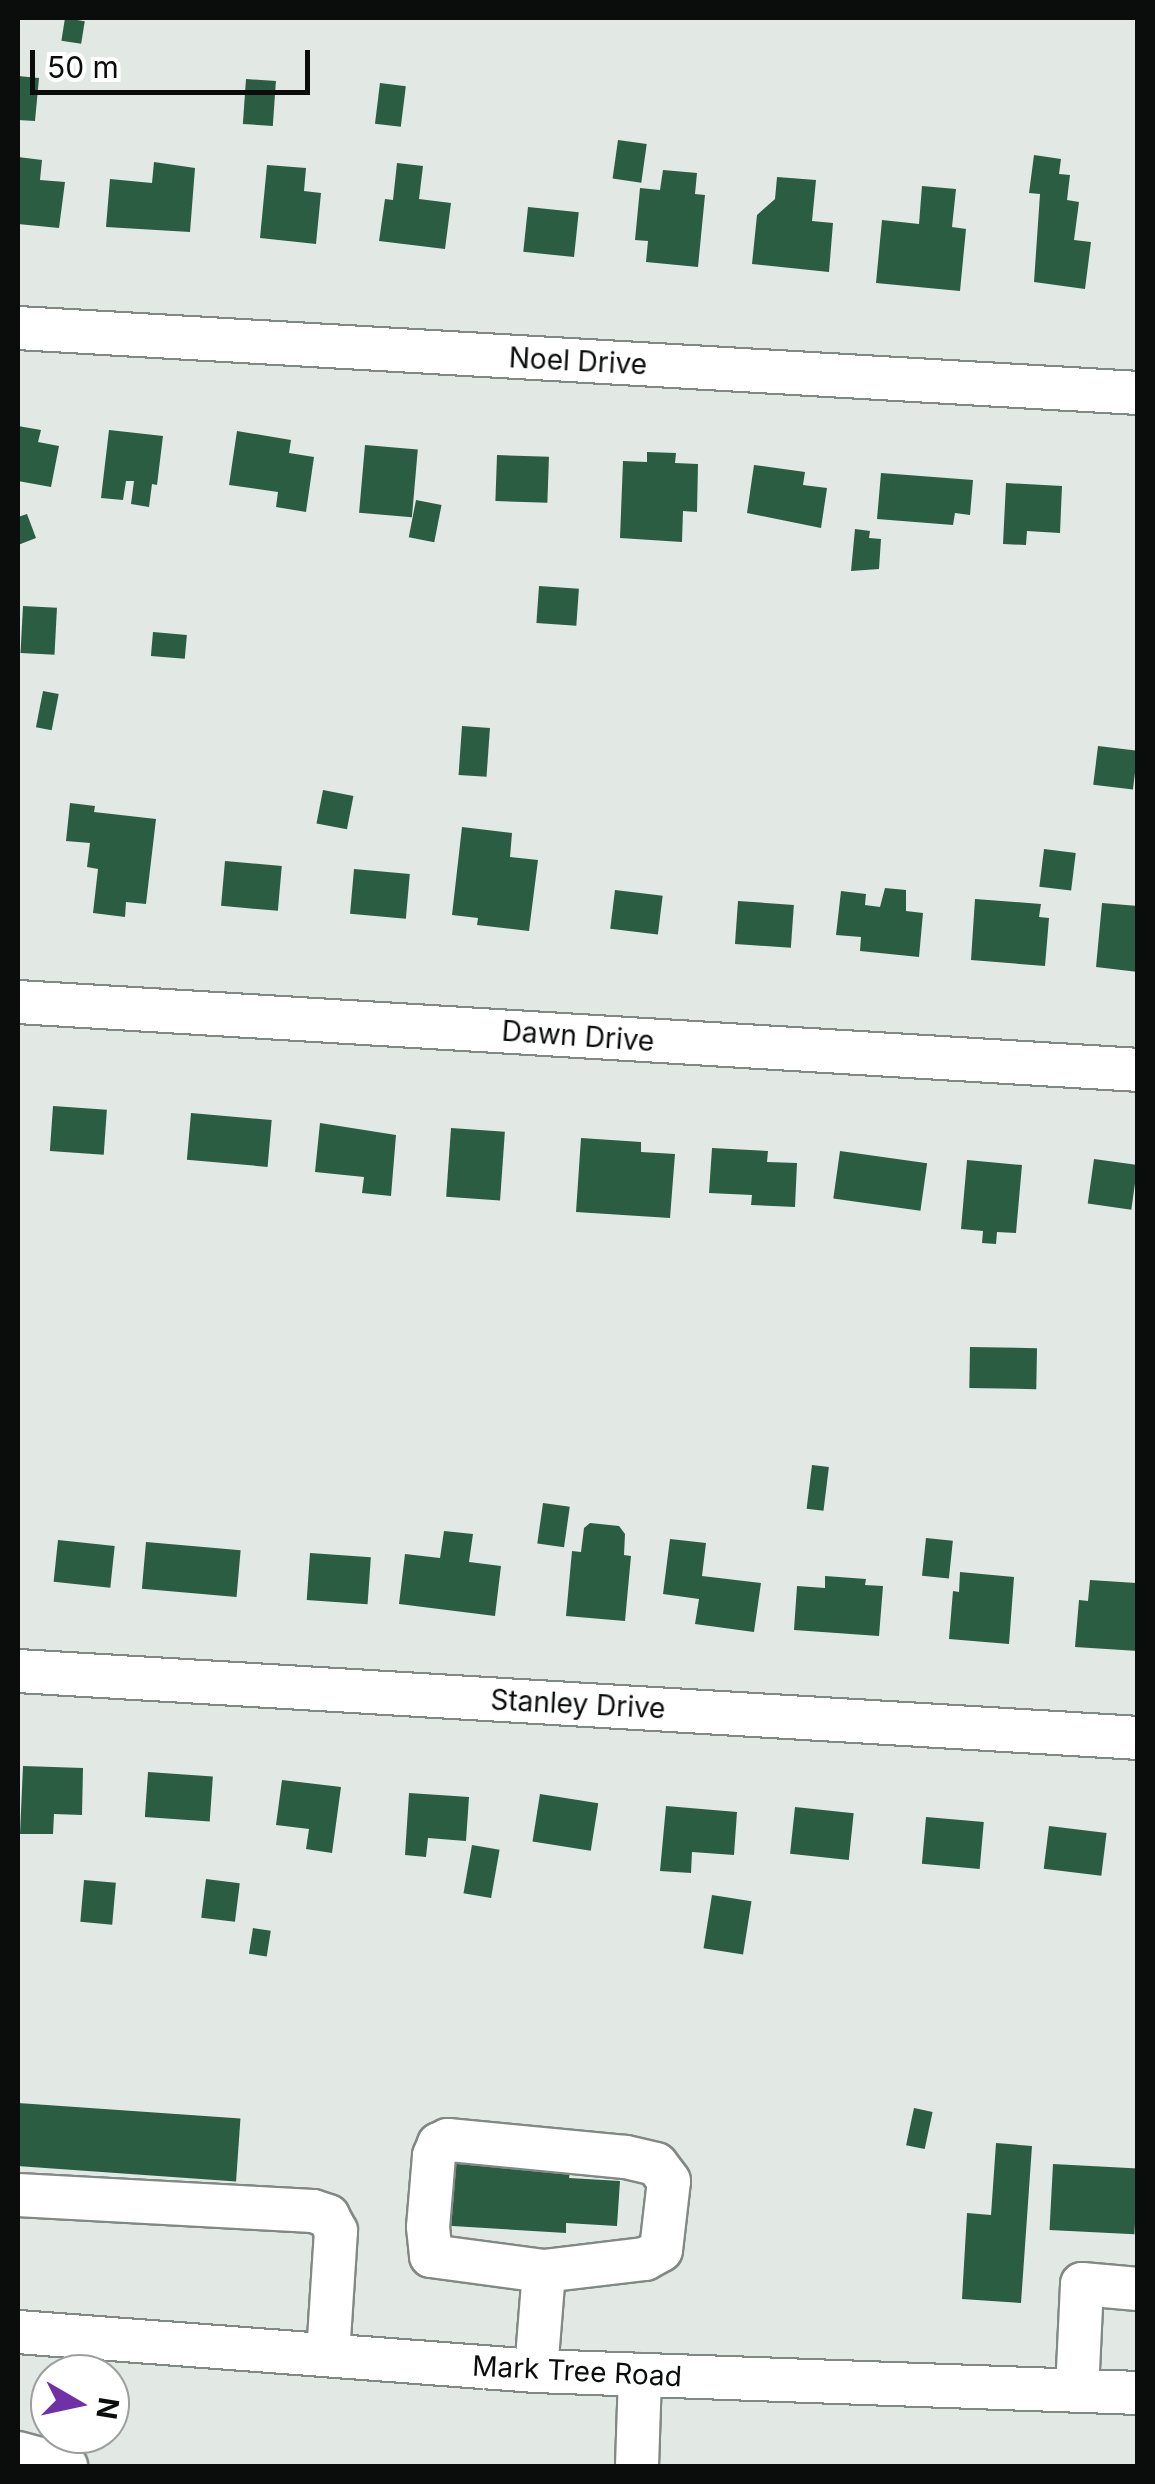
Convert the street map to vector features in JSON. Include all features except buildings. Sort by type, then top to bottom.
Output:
[{"type":"street","name":"Noel Drive","points":[[18,328],[1138,393]]},
{"type":"street","name":"Dawn Drive","points":[[18,1002],[1138,1070]]},
{"type":"street","name":"Stanley Drive","points":[[18,1670],[1138,1738]]},
{"type":"street","points":[[448,2140],[625,2156],[656,2164],[668,2180],[662,2250],[646,2259],[544,2270],[431,2256],[428,2227],[434,2156],[439,2144],[448,2140]]},
{"type":"street","points":[[18,2195],[313,2211],[328,2216],[336,2232],[328,2355]]},
{"type":"street","points":[[536,2371],[544,2270]]},
{"type":"street","points":[[1076,2391],[1082,2284],[1138,2289]]},
{"type":"street","name":"Mark Tree Road","points":[[18,2332],[536,2371],[1138,2393]]},
{"type":"street","points":[[638,2466],[640,2376]]},
{"type":"street","points":[[18,2453],[66,2466]]}]
